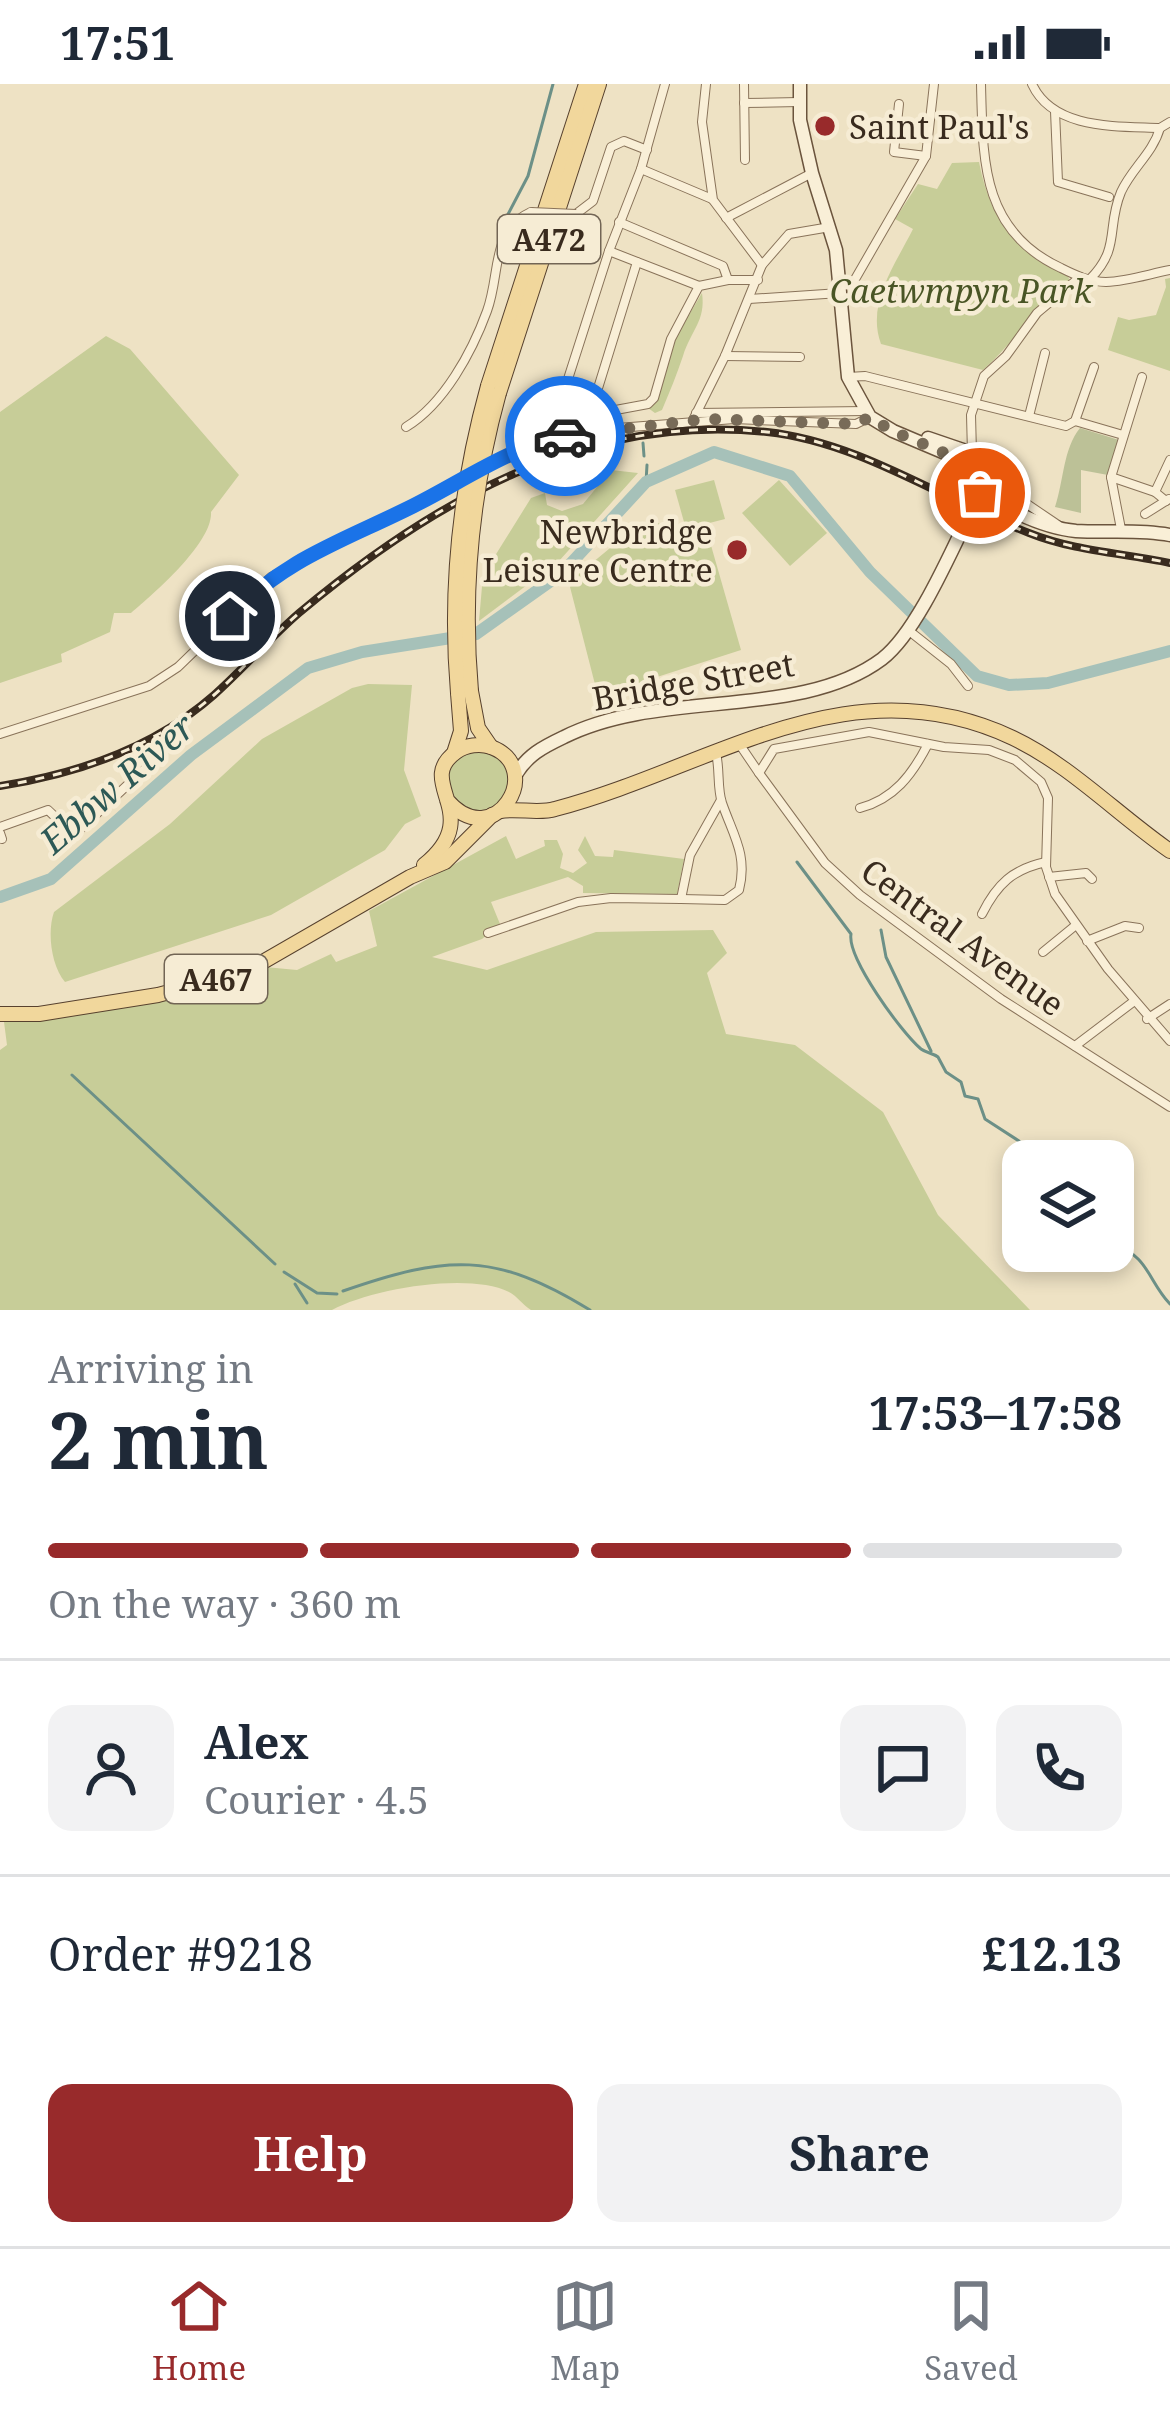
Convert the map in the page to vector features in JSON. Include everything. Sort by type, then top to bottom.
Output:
[{"type":"main road","name":"A472","points":[[447,800],[442,776],[461,730],[464,692],[454,610],[460,514],[586,84]]},
{"type":"main road","name":"A472","points":[[494,390],[599,84]]},
{"type":"main road","name":"A472","points":[[464,692],[474,719],[511,764],[515,778]]},
{"type":"main road","points":[[447,800],[465,815],[568,808],[846,711],[920,709],[949,713],[1019,741],[1170,851]]},
{"type":"main road","points":[[454,753],[474,745],[495,749]]},
{"type":"main road","points":[[515,778],[533,799],[568,808]]},
{"type":"main road","points":[[496,813],[511,798],[515,778]]},
{"type":"main road","name":"A467","points":[[410,877],[448,842],[453,821],[447,800]]},
{"type":"main road","name":"A467","points":[[0,1014],[39,1014],[158,995],[247,970],[448,860],[496,813]]},
{"type":"street","points":[[549,439],[665,84]]},
{"type":"street","points":[[706,84],[702,122],[713,200],[762,265]]},
{"type":"street","points":[[744,84],[745,160]]},
{"type":"street","points":[[800,84],[812,173],[830,227],[848,377],[868,414]]},
{"type":"street","points":[[749,299],[839,290],[852,284],[926,156],[934,84]]},
{"type":"street","points":[[981,84],[988,184],[1001,216],[1029,249],[1084,278],[1136,278],[1170,270]]},
{"type":"street","points":[[1032,84],[1055,111],[1082,121],[1160,128],[1170,122]]},
{"type":"street","points":[[744,103],[799,102]]},
{"type":"street","points":[[899,104],[894,152],[926,156]]},
{"type":"street","points":[[1055,111],[1058,182],[1109,197]]},
{"type":"street","points":[[972,453],[973,403],[984,376],[1006,356],[1037,313],[1109,256],[1119,197],[1156,142],[1160,128]]},
{"type":"street","points":[[406,427],[444,391],[471,345],[488,308],[511,221],[530,212],[576,214],[593,200],[611,147],[624,141],[647,149]]},
{"type":"street","points":[[641,169],[713,200]]},
{"type":"street","points":[[726,218],[812,173]]},
{"type":"street","points":[[619,222],[723,266],[728,280]]},
{"type":"street","points":[[694,417],[762,265],[789,234],[830,227]]},
{"type":"street","points":[[609,250],[700,286],[758,280]]},
{"type":"street","points":[[590,414],[637,262]]},
{"type":"street","points":[[551,422],[648,404],[654,398],[671,339],[700,286]]},
{"type":"street","points":[[1029,416],[1045,353]]},
{"type":"street","points":[[725,356],[800,357]]},
{"type":"street","points":[[848,377],[865,376],[1066,426],[1075,421],[1094,368]]},
{"type":"street","points":[[1121,529],[1111,477],[1142,376]]},
{"type":"street","points":[[0,734],[148,686],[178,667],[271,577],[510,454],[549,439],[605,429],[694,417],[868,414],[964,461],[973,469],[980,493],[1003,507],[1065,529],[1170,535]]},
{"type":"street","points":[[1075,421],[1123,435]]},
{"type":"street","points":[[917,441],[926,437],[972,453],[1000,487],[1065,529]]},
{"type":"street","points":[[1155,492],[1170,460]]},
{"type":"street","points":[[1111,477],[1168,500],[1145,514]]},
{"type":"street","name":"Bridge Street","points":[[495,749],[535,751],[609,718],[670,706],[769,698],[818,686],[879,661],[909,627],[980,493]]},
{"type":"street","points":[[909,627],[968,686]]},
{"type":"street","points":[[759,772],[774,748],[869,731],[1000,753],[1041,782],[1049,806],[1049,877],[1076,925],[1133,1002],[1170,1041]]},
{"type":"street","points":[[860,808],[884,802],[928,744]]},
{"type":"street","name":"Central Avenue","points":[[740,745],[843,881],[1001,999],[1170,1107]]},
{"type":"street","name":"Bridge Street","points":[[515,778],[535,751]]},
{"type":"street","points":[[488,933],[578,902],[725,900],[739,890],[742,856],[721,800],[716,753]]},
{"type":"street","points":[[1,833],[48,810],[68,830],[77,832],[151,763]]},
{"type":"street","points":[[130,766],[139,775]]},
{"type":"street","points":[[681,899],[690,855],[721,800]]},
{"type":"street","points":[[982,914],[995,889],[1010,875],[1046,862]]},
{"type":"street","points":[[1049,877],[1086,873],[1092,879]]},
{"type":"street","points":[[1043,952],[1076,925]]},
{"type":"street","points":[[1087,941],[1125,926],[1138,928]]},
{"type":"street","points":[[1075,1046],[1133,1002]]},
{"type":"street","points":[[1148,1019],[1170,1004]]},
{"type":"green space","name":"Caetwmpyn Park","points":[[979,162],[990,199],[1007,231],[1033,256],[1067,274],[1070,281],[983,370],[881,344],[877,329],[885,285],[913,229],[895,219],[918,184],[937,189],[952,163]]},
{"type":"green space","points":[[1170,278],[1170,371],[1108,350],[1118,317],[1156,315],[1165,279]]},
{"type":"green space","points":[[702,293],[700,318],[662,410],[655,413],[648,408],[674,340]]},
{"type":"green space","points":[[106,336],[130,349],[239,475],[211,512],[193,552],[131,613],[114,613],[110,632],[61,654],[62,662],[0,683],[0,412]]},
{"type":"green space","points":[[1080,428],[1119,440],[1108,475],[1081,470],[1081,513],[1055,507],[1067,455]]},
{"type":"green space","points":[[611,470],[638,473],[559,561],[479,621],[483,575],[531,498],[545,493],[547,505],[562,511],[583,504]]},
{"type":"green space","points":[[714,480],[725,519],[686,529],[675,490]]},
{"type":"green space","points":[[779,480],[827,533],[790,566],[742,513]]},
{"type":"green space","points":[[671,524],[686,533],[706,528],[741,650],[598,696],[570,587],[575,577],[638,525]]},
{"type":"green space","points":[[412,685],[404,770],[421,816],[405,824],[385,850],[271,915],[65,982],[52,948],[54,912],[170,824],[262,739],[352,688]]},
{"type":"green space","points":[[478,751],[499,760],[508,781],[499,802],[478,811],[457,802],[448,781],[457,760]]},
{"type":"green space","points":[[506,836],[516,859],[545,846],[544,840],[557,840],[563,854],[560,868],[573,873],[587,863],[578,850],[585,836],[595,856],[613,857],[614,850],[684,859],[677,894],[583,893],[583,886],[568,877],[491,902],[500,924],[482,939],[432,957],[487,970],[596,932],[713,930],[727,953],[707,973],[726,1034],[795,1045],[883,1112],[938,1215],[1030,1310],[531,1310],[512,1294],[491,1286],[445,1283],[394,1290],[332,1310],[0,1310],[0,1050],[7,1045],[4,1022],[43,1020],[265,967],[297,970],[331,954],[336,962],[377,946],[369,911]]},
{"type":"waterway","points":[[505,220],[528,176],[553,84]]},
{"type":"waterway","points":[[643,443],[644,456]]},
{"type":"waterway","name":"Ebbw River","points":[[0,897],[51,879],[191,755],[308,668],[362,652],[476,634],[562,573],[646,482],[714,452],[790,476],[870,572],[977,676],[1009,685],[1048,683],[1170,651]]},
{"type":"waterway","points":[[646,482],[647,465]]},
{"type":"waterway","points":[[797,862],[851,934],[857,960],[901,1027],[921,1049],[938,1057],[946,1072],[961,1082],[965,1096],[978,1099],[985,1119],[1017,1140]]},
{"type":"waterway","points":[[881,930],[886,957],[931,1051]]},
{"type":"waterway","points":[[72,1075],[275,1264]]},
{"type":"waterway","points":[[1134,1255],[1170,1304]]},
{"type":"waterway","points":[[343,1291],[412,1270],[470,1265],[526,1277],[590,1310]]},
{"type":"waterway","points":[[284,1272],[317,1293],[337,1294]]},
{"type":"waterway","points":[[295,1284],[307,1303]]},
{"type":"railway","points":[[0,786],[86,766],[141,743],[214,695],[299,613],[403,535],[515,473],[574,451],[636,437],[700,430],[801,438],[868,460],[1046,539],[1170,563]]},
{"type":"way so far","points":[[565,436],[706,419],[856,424],[870,417],[964,461],[973,469],[980,493]]},
{"type":"place","name":"Saint Paul's","points":[[825,126]]},
{"type":"place","name":"Newbridge Leisure Centre","points":[[737,550]]},
{"type":"route","points":[[230,616],[271,577],[310,554],[531,444],[565,436]]}]
